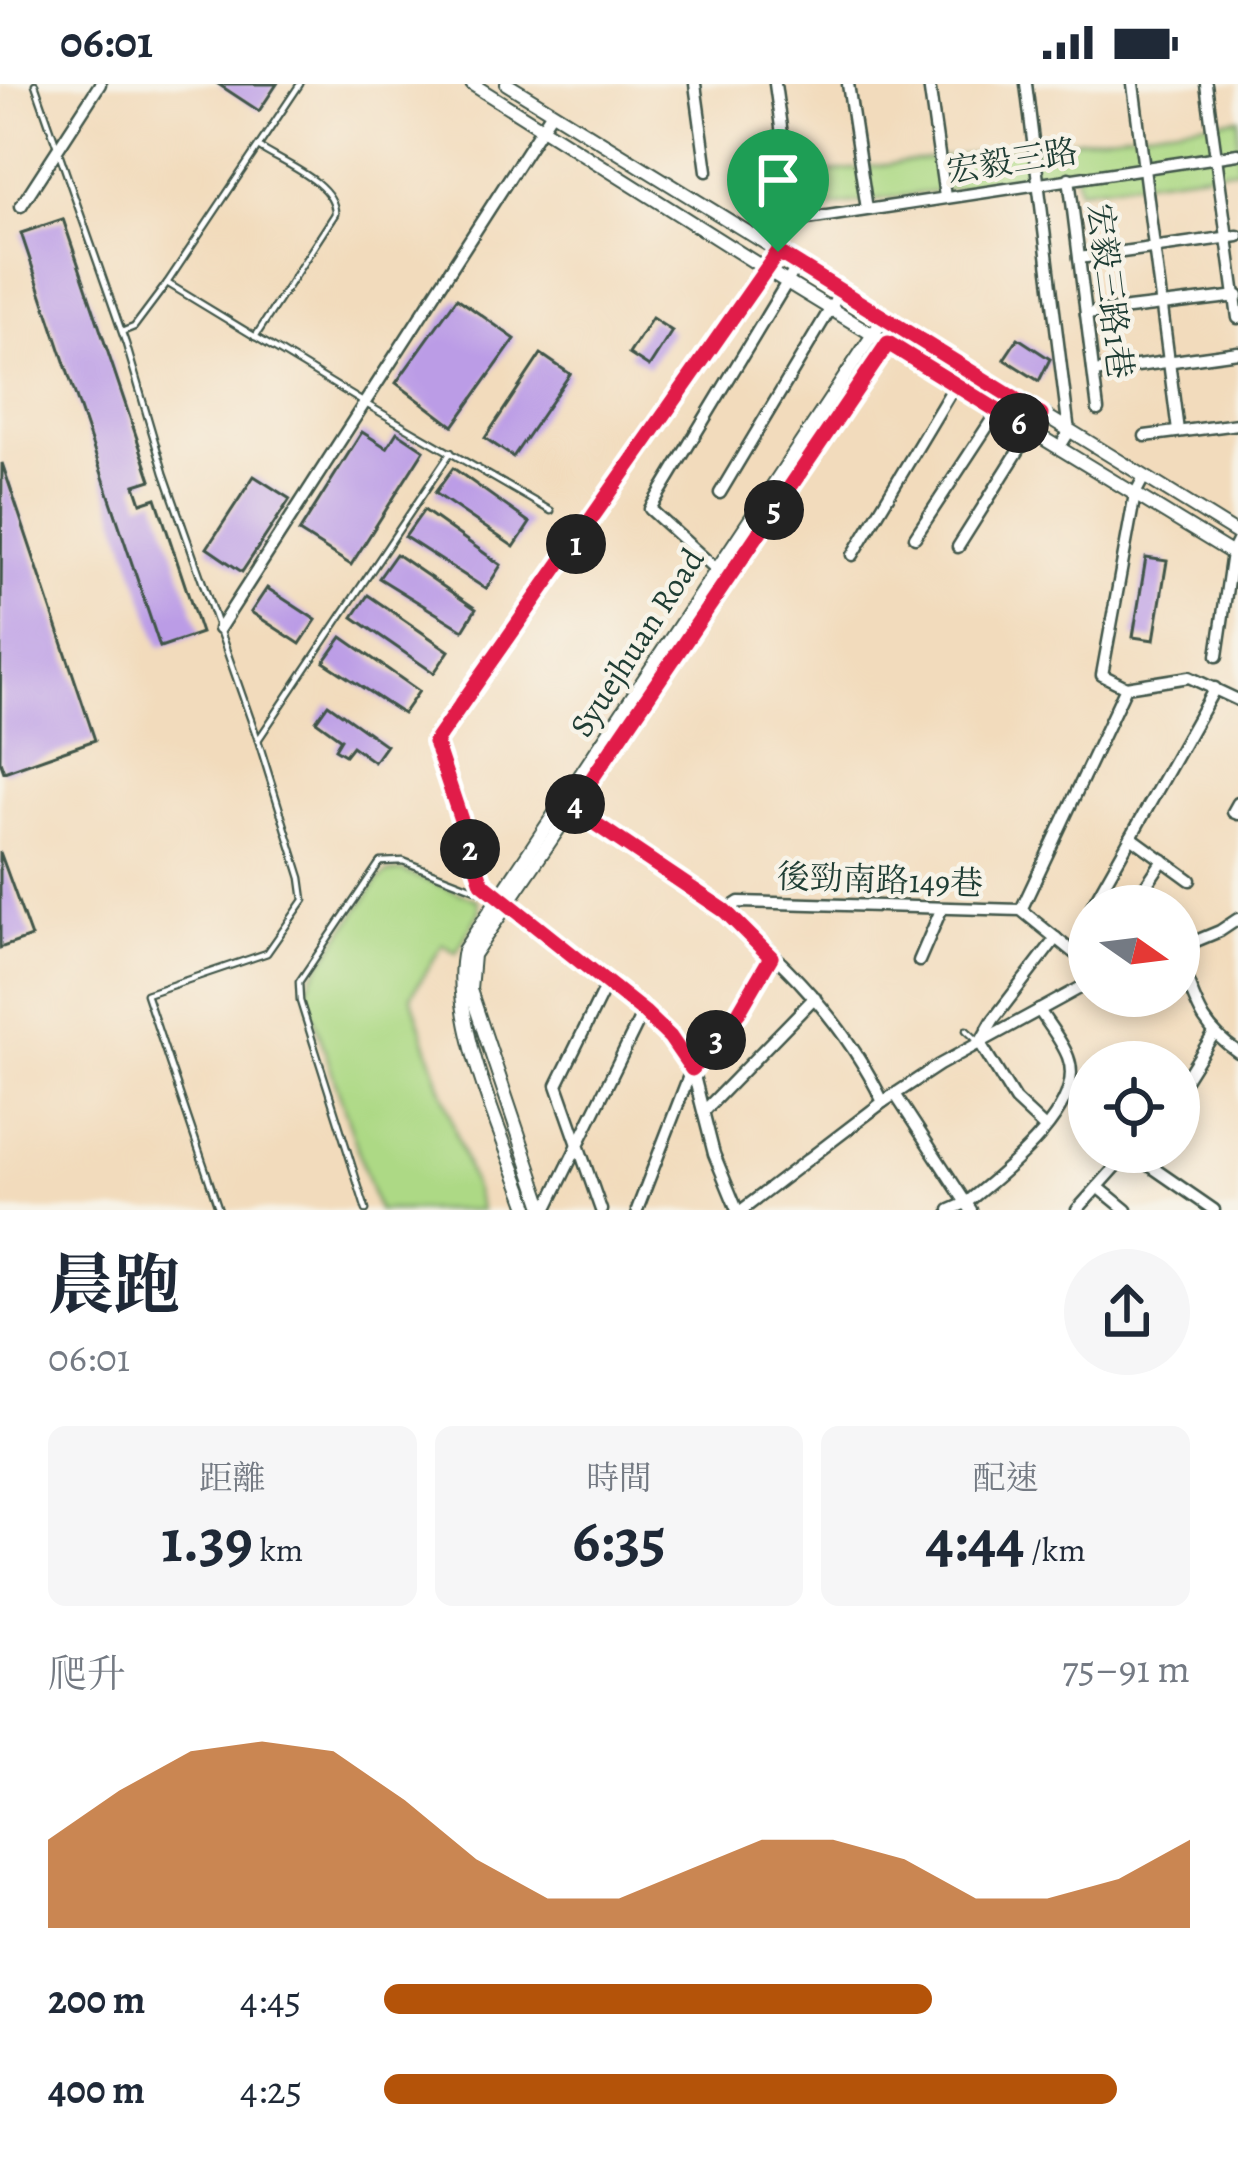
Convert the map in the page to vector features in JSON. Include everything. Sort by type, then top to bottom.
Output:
[{"type":"street","points":[[21,206],[100,84]]},
{"type":"street","points":[[472,84],[1058,448],[1237,546]]},
{"type":"street","points":[[507,84],[1144,477],[1237,546]]},
{"type":"street","points":[[695,84],[707,171]]},
{"type":"street","name":"宏毅三路","points":[[775,84],[794,221],[1238,154]]},
{"type":"street","points":[[848,84],[867,209]]},
{"type":"street","points":[[929,84],[945,197]]},
{"type":"street","points":[[1026,84],[1069,432],[1058,448]]},
{"type":"street","points":[[1133,84],[1178,431]]},
{"type":"street","points":[[1206,84],[1233,237],[1238,318]]},
{"type":"street","points":[[219,629],[552,112]]},
{"type":"street","name":"宏毅三路1巷","points":[[1069,178],[1098,410]]},
{"type":"street","points":[[1079,258],[1233,237]]},
{"type":"street","points":[[778,252],[435,742],[482,883],[670,1037],[692,1069],[714,1154],[739,1210],[895,1094],[1068,994]]},
{"type":"street","points":[[716,569],[650,509],[798,264]]},
{"type":"street","points":[[720,493],[842,291]]},
{"type":"street","points":[[1086,314],[1236,296]]},
{"type":"street","name":"Syuejhuan Road","points":[[566,806],[716,569],[884,318]]},
{"type":"street","name":"Syuejhuan Road","points":[[529,1210],[470,1040],[460,993],[464,950],[898,327]]},
{"type":"street","points":[[1094,372],[1238,352]]},
{"type":"street","points":[[853,555],[965,368]]},
{"type":"street","points":[[915,537],[1009,395]]},
{"type":"street","points":[[958,547],[1041,415]]},
{"type":"street","points":[[1145,436],[1238,424]]},
{"type":"street","points":[[1144,477],[1135,494],[1102,675],[1126,687],[1189,677],[1238,700]]},
{"type":"street","points":[[1217,656],[1237,546]]},
{"type":"street","points":[[1021,910],[1126,687]]},
{"type":"street","points":[[1105,885],[1215,688]]},
{"type":"street","points":[[566,806],[725,911],[815,997],[883,1102]]},
{"type":"street","points":[[1131,837],[1190,880]]},
{"type":"street","points":[[1146,885],[1163,860]]},
{"type":"street","name":"Syuejhuan Road","points":[[501,902],[473,955],[470,990],[545,1210]]},
{"type":"street","name":"後勁南路149巷","points":[[725,911],[739,902],[1021,910],[1068,947]]},
{"type":"street","points":[[919,961],[941,910]]},
{"type":"street","points":[[1200,938],[1238,919]]},
{"type":"street","points":[[980,1043],[1056,938]]},
{"type":"street","points":[[637,1210],[692,1069],[739,1012],[771,957]]},
{"type":"street","points":[[601,1210],[557,1085],[607,983]]},
{"type":"street","points":[[704,1111],[815,997]]},
{"type":"street","points":[[950,1210],[968,1207],[1045,1128],[1065,1100],[1070,1064],[1039,1010]]},
{"type":"street","points":[[545,1210],[644,1012]]},
{"type":"street","points":[[1200,1013],[1213,1035],[1238,1052]]},
{"type":"street","points":[[1200,1056],[1213,1035]]},
{"type":"street","points":[[980,1043],[1016,1100],[1045,1128]]},
{"type":"street","points":[[895,1094],[968,1207]]},
{"type":"street","points":[[1077,1210],[1110,1173]]},
{"type":"street","points":[[1160,1173],[1214,1210]]},
{"type":"street","points":[[1098,1187],[1126,1210]]},
{"type":"lane","points":[[35,84],[301,878],[304,900],[267,953],[146,994],[219,1210]]},
{"type":"lane","points":[[121,332],[134,327],[167,283],[300,84]]},
{"type":"lane","points":[[255,337],[335,214],[327,190],[258,147]]},
{"type":"lane","points":[[167,283],[551,511]]},
{"type":"lane","points":[[258,740],[451,452]]},
{"type":"lane","points":[[366,1210],[300,1000],[299,982],[380,862],[403,861],[501,902]]},
{"type":"lane","points":[[965,1030],[980,1043]]},
{"type":"green space","points":[[1238,118],[1238,169],[1079,189],[1075,171],[820,208],[802,200],[799,176]]},
{"type":"green space","points":[[402,871],[478,900],[480,911],[456,953],[443,944],[411,996],[481,1210],[378,1210],[309,1003],[307,989],[313,975],[378,881],[387,873]]},
{"type":"building","points":[[218,84],[277,84],[259,111]]},
{"type":"building","points":[[63,219],[151,480],[135,485],[141,503],[156,498],[201,633],[160,647],[21,233]]},
{"type":"building","points":[[457,298],[515,339],[453,426],[396,383]]},
{"type":"building","points":[[652,318],[672,331],[649,367],[629,354]]},
{"type":"building","points":[[1018,338],[1050,359],[1039,381],[1004,359]]},
{"type":"building","points":[[541,354],[570,374],[513,457],[485,438]]},
{"type":"building","points":[[362,432],[387,448],[397,432],[424,450],[351,565],[299,532]]},
{"type":"building","points":[[2,463],[95,740],[4,772],[0,761]]},
{"type":"building","points":[[453,468],[530,523],[514,547],[435,493]]},
{"type":"building","points":[[254,476],[290,499],[242,572],[207,548]]},
{"type":"building","points":[[424,510],[501,565],[486,589],[405,537]]},
{"type":"building","points":[[396,554],[476,609],[463,630],[379,578]]},
{"type":"building","points":[[1146,558],[1167,561],[1154,640],[1133,637]]},
{"type":"building","points":[[267,588],[316,620],[300,644],[251,612]]},
{"type":"building","points":[[368,595],[449,651],[434,673],[353,617]]},
{"type":"building","points":[[342,637],[419,691],[403,714],[324,662]]},
{"type":"building","points":[[328,704],[386,745],[374,762],[352,746],[345,755],[335,749],[341,739],[316,721]]},
{"type":"building","points":[[0,852],[31,937],[0,948]]},
{"type":"route","points":[[778,252],[1041,415],[1032,432],[888,343],[572,808],[725,911],[771,957],[739,1012],[692,1069],[670,1037],[644,1012],[482,883],[435,742],[778,252]]}]
